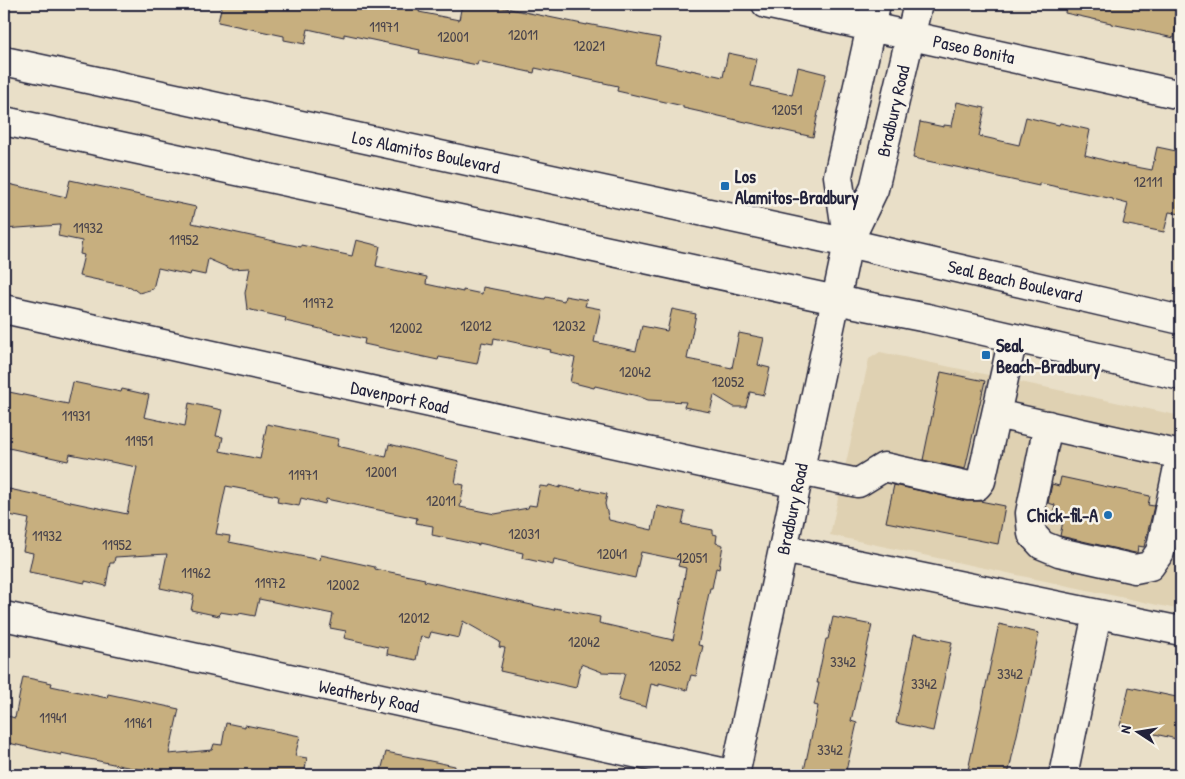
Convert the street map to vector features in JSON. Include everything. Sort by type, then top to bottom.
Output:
[{"type":"street","name":"Paseo Bonita","points":[[766,4],[873,15],[911,35],[1181,95]]},
{"type":"street","name":"Bradbury Road","points":[[735,775],[848,242],[874,189],[918,4]]},
{"type":"street","name":"Bradbury Road","points":[[848,242],[838,176],[873,15]]},
{"type":"street","name":"Los Alamitos Boulevard","points":[[4,61],[848,242]]},
{"type":"street","points":[[4,121],[926,318],[1181,376]]},
{"type":"street","name":"Seal Beach Boulevard","points":[[848,242],[1181,320]]},
{"type":"street","name":"Davenport Road","points":[[4,309],[798,477],[858,483],[884,467],[969,486],[977,486],[981,481],[996,414]]},
{"type":"street","points":[[1013,338],[996,414],[1048,425],[1181,454],[1160,552],[1150,566],[1135,569],[1059,552],[1042,545],[1032,534],[1030,513],[1048,425]]},
{"type":"street","points":[[783,549],[1181,631]]},
{"type":"street","points":[[1063,775],[1097,614]]},
{"type":"street","name":"Weatherby Road","points":[[4,616],[735,775]]},
{"type":"shaded area","points":[[880,352],[1181,416],[1181,610],[830,535],[869,359]]},
{"type":"building","points":[[222,4],[421,4],[419,12],[459,20],[462,4],[486,4],[660,38],[655,63],[691,71],[723,77],[728,53],[757,59],[751,86],[792,95],[798,67],[826,74],[813,137],[683,108],[683,106],[617,91],[618,86],[535,68],[534,73],[478,61],[477,65],[419,53],[420,50],[344,34],[344,37],[308,29],[305,44],[284,40],[284,36],[218,22]]},
{"type":"building","points":[[1066,4],[1181,4],[1174,38],[1065,13]]},
{"type":"building","points":[[957,102],[985,108],[979,136],[1019,145],[1026,117],[1090,130],[1085,155],[1115,163],[1152,170],[1157,147],[1181,152],[1181,214],[1169,212],[1164,232],[1123,224],[1128,204],[1113,199],[1039,183],[1039,186],[913,158],[920,122],[944,127],[944,125],[952,126]]},
{"type":"building","points":[[70,180],[196,207],[192,223],[301,247],[301,245],[352,256],[356,240],[380,246],[376,266],[427,277],[426,284],[482,294],[483,287],[545,299],[546,297],[564,301],[565,296],[587,300],[585,306],[601,309],[594,342],[636,351],[642,326],[667,331],[672,309],[696,314],[687,359],[732,368],[739,333],[764,338],[758,365],[770,368],[764,395],[750,392],[746,407],[734,407],[714,395],[710,412],[684,407],[686,402],[648,400],[595,386],[594,388],[570,382],[575,358],[550,352],[551,350],[494,338],[493,344],[482,342],[477,364],[439,357],[438,360],[364,344],[365,339],[285,321],[286,318],[247,309],[245,293],[250,268],[231,269],[208,259],[205,275],[191,272],[190,275],[158,268],[153,289],[139,293],[131,287],[79,276],[84,255],[80,254],[82,241],[58,236],[60,225],[4,229],[4,183],[66,197]]},
{"type":"building","points":[[941,372],[985,381],[965,469],[923,460]]},
{"type":"building","points":[[73,382],[121,392],[122,389],[149,395],[144,417],[185,426],[189,403],[222,410],[216,436],[223,437],[220,451],[260,459],[267,424],[339,439],[337,446],[386,457],[389,444],[459,461],[455,483],[464,485],[460,507],[495,514],[528,508],[529,505],[536,506],[540,486],[548,487],[549,485],[607,494],[605,504],[609,520],[652,530],[657,506],[685,512],[682,524],[713,530],[713,534],[717,535],[716,543],[723,545],[719,569],[716,568],[712,588],[710,588],[698,645],[703,646],[696,676],[691,675],[687,690],[659,683],[659,686],[651,684],[646,707],[618,700],[625,673],[602,672],[581,664],[576,688],[500,671],[505,648],[499,647],[500,642],[463,621],[459,638],[431,632],[429,638],[421,636],[416,660],[387,654],[388,648],[344,638],[346,631],[330,628],[333,614],[259,599],[255,616],[220,612],[219,616],[191,610],[194,595],[160,588],[167,554],[115,557],[114,563],[110,563],[106,586],[29,572],[33,553],[23,551],[29,519],[4,514],[9,489],[127,514],[137,467],[70,454],[68,461],[4,447],[4,391],[68,404]],"holes":[[[226,486],[278,496],[277,502],[299,506],[301,498],[325,504],[326,499],[417,518],[416,523],[433,526],[432,535],[523,553],[522,558],[553,565],[554,560],[635,578],[641,552],[680,560],[678,566],[686,568],[673,640],[599,623],[600,617],[555,608],[554,610],[424,581],[425,579],[321,555],[320,560],[229,542],[230,536],[216,534]]]},
{"type":"building","name":"Chick-fil-A","points":[[1061,477],[1150,496],[1148,505],[1154,506],[1144,547],[1138,546],[1137,553],[1135,553],[1060,536],[1064,516],[1053,514],[1055,505],[1048,503],[1052,484],[1059,486]]},
{"type":"building","points":[[894,485],[966,501],[980,501],[1005,506],[998,544],[886,522]]},
{"type":"building","points":[[833,617],[872,625],[851,721],[857,723],[845,775],[803,775],[818,706],[814,705],[819,683],[817,683],[826,639],[828,639]]},
{"type":"building","points":[[999,624],[1039,633],[1008,775],[967,775]]},
{"type":"building","points":[[914,634],[952,642],[933,731],[896,723]]},
{"type":"building","points":[[23,677],[52,683],[51,686],[107,698],[108,694],[179,709],[169,754],[212,750],[214,744],[222,745],[226,723],[300,736],[295,756],[307,758],[304,775],[165,775],[4,742],[4,715],[15,718]]},
{"type":"building","points":[[1129,687],[1181,698],[1181,740],[1120,726]]},
{"type":"building","points":[[386,752],[455,766],[454,775],[380,775]]},
{"type":"place","name":"Los Alamitos-Bradbury","points":[[725,186]]},
{"type":"place","name":"Seal Beach-Bradbury","points":[[986,355]]},
{"type":"place","name":"Chick-fil-A","points":[[1108,515]]}]
